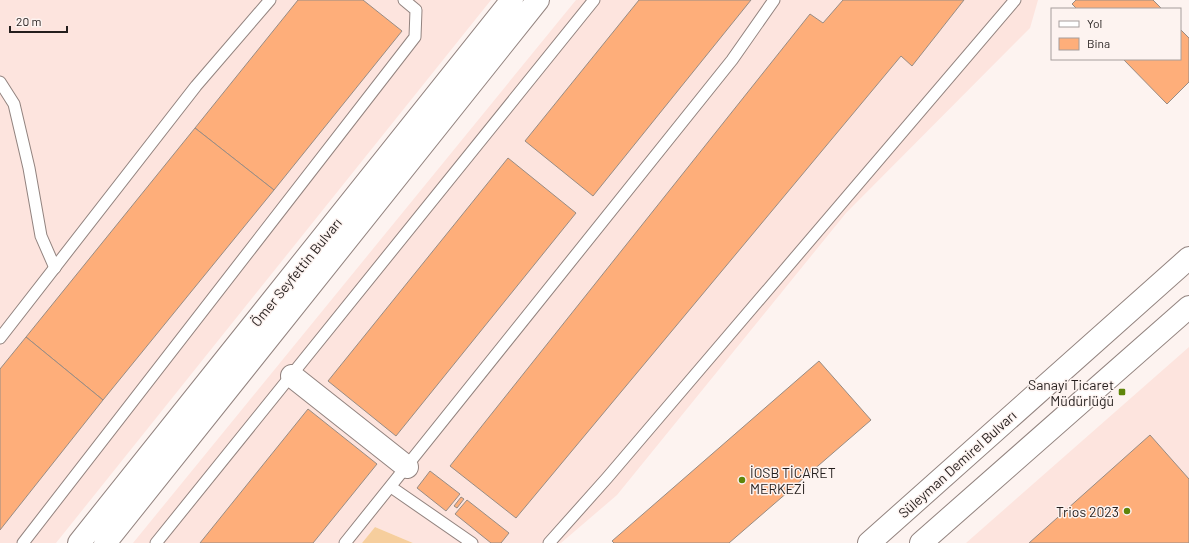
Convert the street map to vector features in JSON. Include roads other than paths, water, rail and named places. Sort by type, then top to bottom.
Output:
[{"type":"street","name":"Ömer Seyfettin Bulvarı","points":[[79,543],[512,0]]},
{"type":"street","name":"Ömer Seyfettin Bulvarı","points":[[105,543],[538,0]]},
{"type":"street","name":"Süleyman Demirel Bulvarı","points":[[869,543],[1189,258]]},
{"type":"street","points":[[921,543],[1189,307]]},
{"type":"street","points":[[292,376],[407,467]]},
{"type":"lane","points":[[0,338],[196,86],[270,0]]},
{"type":"lane","points":[[23,543],[415,37],[416,10],[404,0]]},
{"type":"lane","points":[[156,543],[594,0]]},
{"type":"lane","points":[[345,543],[732,60],[774,0]]},
{"type":"lane","points":[[549,543],[618,466],[1015,0]]},
{"type":"lane","points":[[0,82],[14,104],[29,168],[41,236],[55,268]]},
{"type":"lane","points":[[391,487],[472,543]]},
{"type":"place","name":"Sanayi Ticaret Müdürlüğü","points":[[1122,392]]},
{"type":"place","name":"İOSB TİCARET MERKEZİ","points":[[742,480]]},
{"type":"place","name":"Trios 2023","points":[[1127,511]]}]
